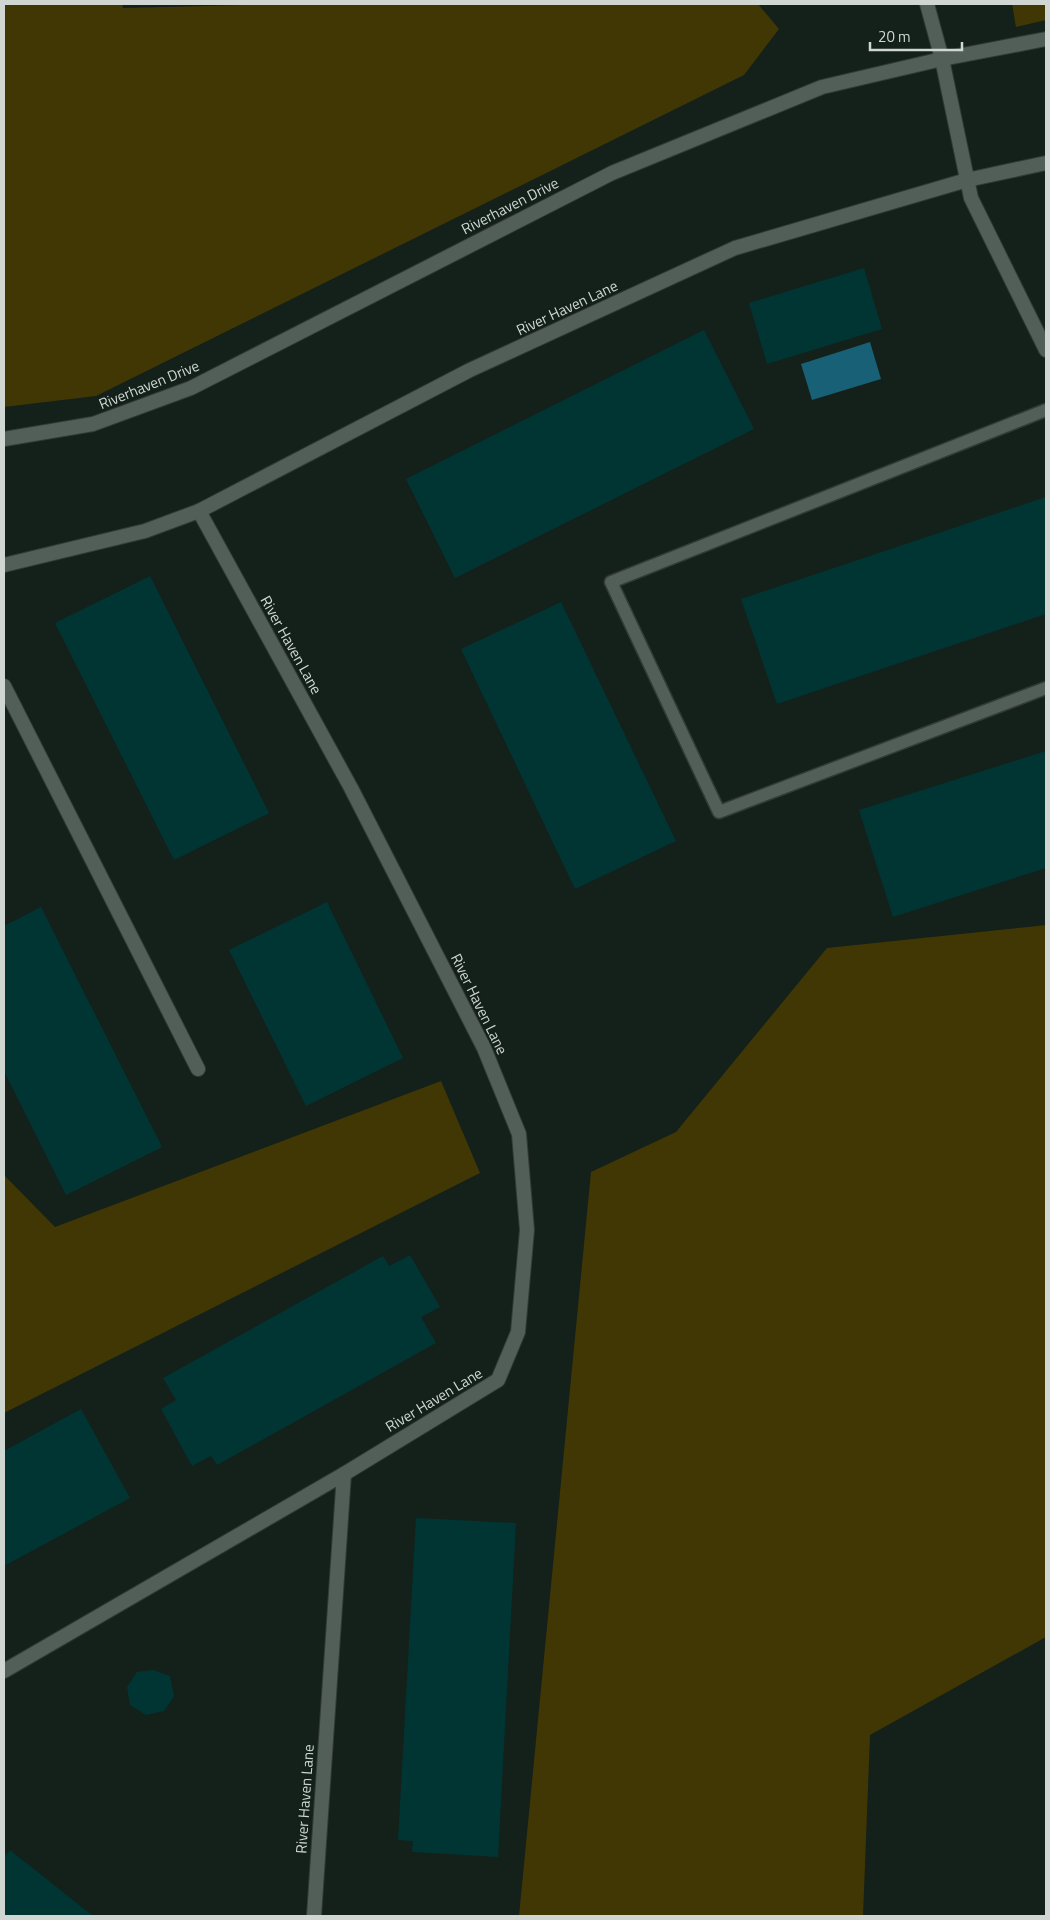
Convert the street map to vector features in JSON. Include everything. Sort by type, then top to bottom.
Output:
[{"type":"street","points":[[928,4],[942,59],[971,198],[1046,350]]},
{"type":"street","name":"Riverhaven Drive","points":[[4,439],[94,424],[191,388],[612,173],[822,87],[942,59],[1046,39]]},
{"type":"street","name":"River Haven Lane","points":[[4,565],[145,531],[199,511],[470,370],[735,248],[967,180],[1046,163]]},
{"type":"street","name":"River Haven Lane","points":[[4,1671],[344,1474],[498,1380],[518,1332],[527,1230],[519,1134],[484,1048],[458,996],[350,788],[199,511]]},
{"type":"street","points":[[4,686],[198,1069]]},
{"type":"street","name":"River Haven Lane","points":[[314,1916],[344,1474]]},
{"type":"lane","points":[[1046,410],[611,582],[718,812],[1046,688]]},
{"type":"shaded area","points":[[4,4],[122,4],[123,8],[286,4],[758,4],[779,29],[744,75],[96,396],[4,407]]},
{"type":"shaded area","points":[[1012,4],[1046,4],[1046,20],[1016,27]]},
{"type":"shaded area","points":[[1046,925],[1046,1637],[870,1735],[863,1916],[519,1916],[591,1172],[676,1132],[827,948]]},
{"type":"shaded area","points":[[441,1081],[480,1173],[4,1413],[4,1175],[55,1227]]},
{"type":"water","points":[[870,342],[881,379],[812,400],[801,364]]},
{"type":"building","points":[[864,268],[882,329],[767,364],[749,303]]},
{"type":"building","points":[[704,330],[754,429],[455,578],[406,479]]},
{"type":"building","points":[[1046,497],[1046,614],[777,704],[741,599]]},
{"type":"building","points":[[150,576],[269,813],[174,860],[55,623]]},
{"type":"building","points":[[561,602],[676,841],[575,889],[461,649]]},
{"type":"building","points":[[1046,751],[1046,868],[893,917],[859,810]]},
{"type":"building","points":[[327,902],[403,1058],[306,1106],[229,950]]},
{"type":"building","points":[[41,907],[162,1147],[66,1195],[4,1071],[4,926]]},
{"type":"building","points":[[410,1255],[440,1307],[421,1317],[436,1343],[217,1465],[211,1456],[192,1466],[161,1409],[176,1400],[163,1378],[383,1256],[389,1266]]},
{"type":"building","points":[[81,1409],[130,1498],[4,1566],[4,1451]]},
{"type":"building","points":[[416,1518],[516,1523],[498,1857],[412,1852],[413,1841],[398,1840]]},
{"type":"building","points":[[153,1670],[170,1676],[174,1696],[164,1711],[146,1715],[130,1705],[127,1687],[137,1672]]},
{"type":"building","points":[[10,1850],[93,1916],[4,1916],[4,1857]]}]
